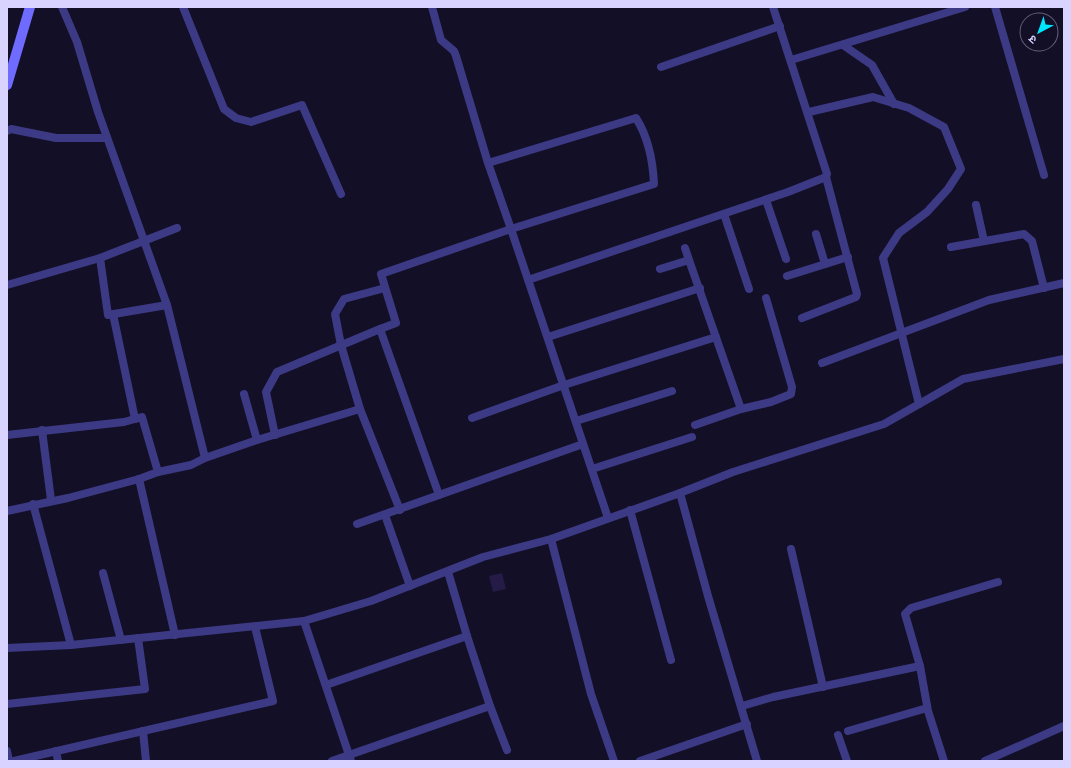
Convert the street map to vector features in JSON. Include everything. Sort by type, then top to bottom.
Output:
[{"type":"street","points":[[7,85],[30,7]]},
{"type":"street","points":[[62,7],[77,42],[107,138],[167,305],[205,458]]},
{"type":"street","points":[[183,7],[224,108],[236,118],[251,122],[302,105],[341,194]]},
{"type":"street","points":[[432,7],[441,40],[454,51],[456,56],[488,163],[608,518]]},
{"type":"street","points":[[773,7],[809,112],[827,174],[826,177],[857,294],[856,297],[802,318]]},
{"type":"street","points":[[791,60],[965,7]]},
{"type":"street","points":[[994,7],[1044,175]]},
{"type":"street","points":[[661,67],[780,26]]},
{"type":"street","points":[[842,45],[872,65],[894,104]]},
{"type":"street","points":[[809,112],[873,97],[909,108],[944,127],[961,169],[948,189],[927,212],[899,233],[883,258],[919,404]]},
{"type":"street","points":[[275,435],[266,392],[277,372],[396,322],[380,274],[511,229],[654,184],[653,166],[643,128],[636,118],[488,163]]},
{"type":"street","points":[[7,131],[11,129],[56,138],[107,138]]},
{"type":"street","points":[[528,280],[766,200],[826,177]]},
{"type":"street","points":[[766,200],[786,259]]},
{"type":"street","points":[[976,205],[984,241]]},
{"type":"street","points":[[724,214],[749,290]]},
{"type":"street","points":[[7,285],[100,258],[145,242],[177,228]]},
{"type":"street","points":[[816,234],[825,264]]},
{"type":"street","points":[[951,247],[1024,234],[1032,241],[1037,253],[1044,288]]},
{"type":"street","points":[[685,248],[741,409]]},
{"type":"street","points":[[787,276],[848,257]]},
{"type":"street","points":[[100,258],[108,315],[167,305]]},
{"type":"street","points":[[660,268],[689,260]]},
{"type":"street","points":[[822,362],[989,300],[1064,283]]},
{"type":"street","points":[[385,288],[344,299],[335,314],[341,345],[360,409],[400,510]]},
{"type":"street","points":[[548,337],[700,288]]},
{"type":"street","points":[[695,425],[741,409],[771,402],[791,394],[792,391],[766,298]]},
{"type":"street","points":[[113,314],[135,419]]},
{"type":"street","points":[[380,329],[439,495]]},
{"type":"street","points":[[472,418],[564,385],[716,338]]},
{"type":"street","points":[[7,648],[70,645],[304,621],[371,601],[483,558],[551,539],[680,493],[732,472],[884,424],[963,379],[1064,359]]},
{"type":"street","points":[[576,422],[672,391]]},
{"type":"street","points":[[244,394],[257,440]]},
{"type":"street","points":[[7,511],[33,504],[68,498],[140,479],[158,472],[191,465],[205,458],[257,440],[360,409]]},
{"type":"street","points":[[7,435],[89,426],[142,417],[158,472]]},
{"type":"street","points":[[42,430],[52,500]]},
{"type":"street","points":[[592,469],[692,437]]},
{"type":"street","points":[[357,524],[583,444]]},
{"type":"street","points":[[140,479],[175,635]]},
{"type":"street","points":[[680,493],[708,596],[742,706],[757,761]]},
{"type":"street","points":[[33,504],[70,645]]},
{"type":"street","points":[[630,510],[671,660]]},
{"type":"street","points":[[385,514],[410,586]]},
{"type":"street","points":[[551,539],[591,694],[614,761]]},
{"type":"street","points":[[791,549],[822,687]]},
{"type":"street","points":[[103,572],[121,640]]},
{"type":"street","points":[[448,572],[490,706],[507,750]]},
{"type":"street","points":[[944,761],[927,708],[920,666],[905,614],[910,608],[998,582]]},
{"type":"street","points":[[304,621],[350,758]]},
{"type":"street","points":[[14,761],[273,701],[255,627]]},
{"type":"street","points":[[326,685],[467,636]]},
{"type":"street","points":[[7,704],[145,689],[138,638]]},
{"type":"street","points":[[742,706],[773,697],[920,666]]},
{"type":"street","points":[[332,761],[350,758],[490,706]]},
{"type":"street","points":[[848,731],[927,708]]},
{"type":"street","points":[[640,761],[747,724]]},
{"type":"street","points":[[985,761],[1064,726]]},
{"type":"street","points":[[143,731],[146,761]]},
{"type":"street","points":[[838,735],[847,761]]},
{"type":"street","points":[[7,751],[9,761]]},
{"type":"street","points":[[56,752],[58,761]]},
{"type":"building","points":[[502,573],[506,589],[493,592],[489,576]]}]
